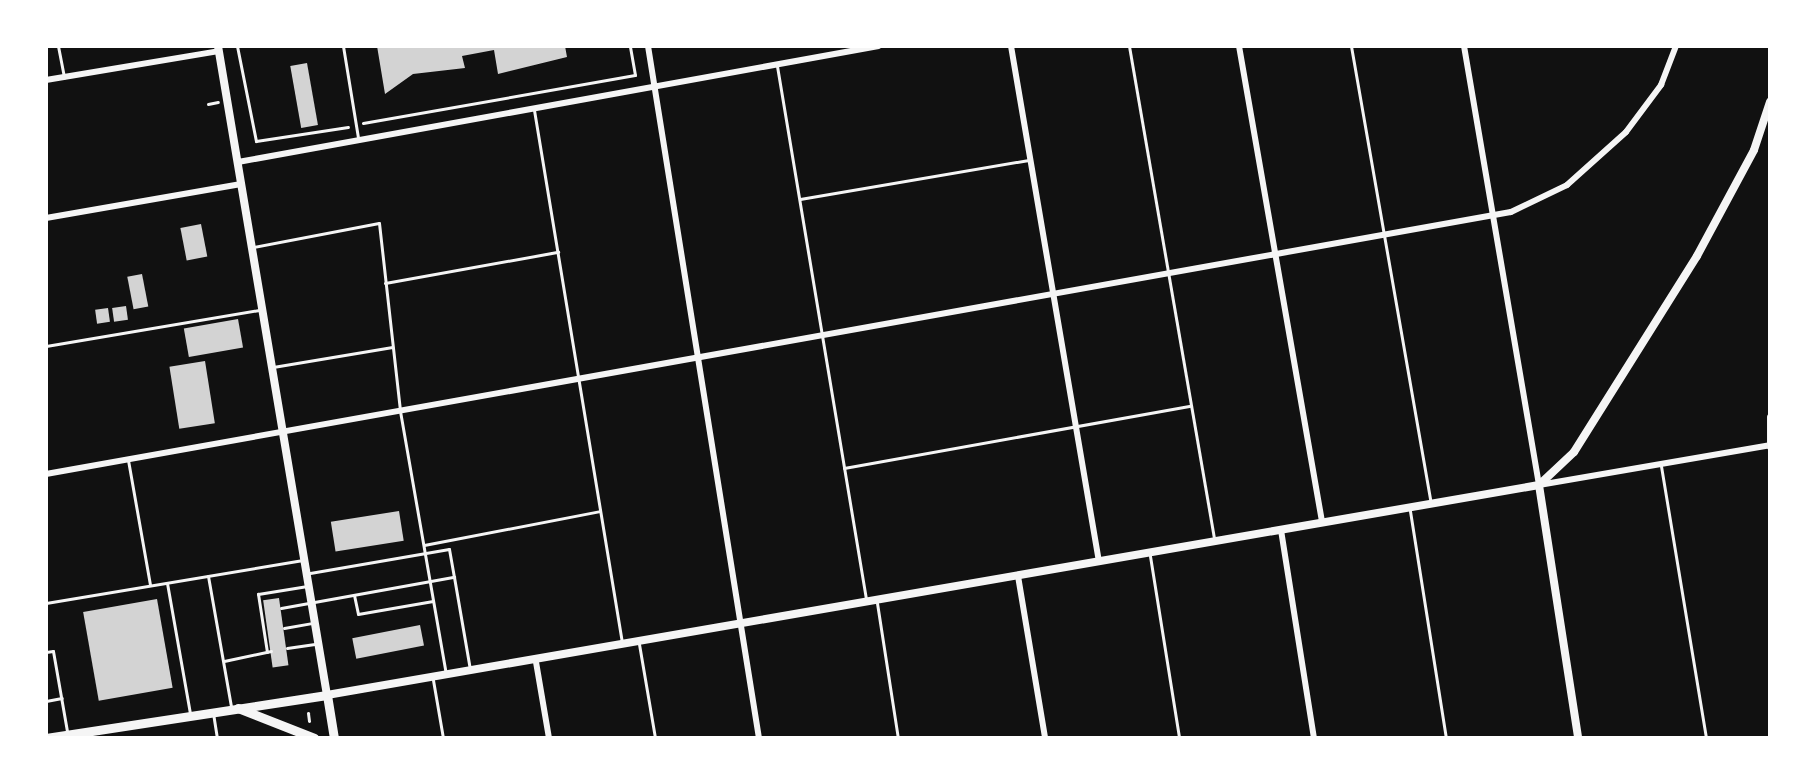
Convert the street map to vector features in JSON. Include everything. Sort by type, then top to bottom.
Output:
[{"type":"main road","points":[[46,738],[231,706],[327,695],[334,738]]},
{"type":"main road","points":[[231,706],[314,738]]},
{"type":"street","points":[[648,46],[695,357],[759,738]]},
{"type":"street","points":[[238,162],[879,46]]},
{"type":"street","points":[[1011,46],[1049,293],[1099,562]]},
{"type":"street","points":[[1239,46],[1322,523]]},
{"type":"street","points":[[1464,46],[1539,485],[1578,738]]},
{"type":"street","points":[[46,474],[1491,216],[1533,205],[1585,172],[1642,112],[1676,46]]},
{"type":"street","points":[[46,80],[218,48],[327,695],[446,678],[1770,445],[1770,417]]},
{"type":"street","points":[[1539,485],[1574,452],[1705,243],[1754,150],[1770,102]]},
{"type":"street","points":[[46,218],[241,184]]},
{"type":"street","points":[[1281,530],[1314,738]]},
{"type":"street","points":[[1018,576],[1045,738]]},
{"type":"street","points":[[536,662],[549,738]]},
{"type":"lane","points":[[58,46],[64,77]]},
{"type":"lane","points":[[343,46],[358,138]]},
{"type":"lane","points":[[1129,46],[1214,541]]},
{"type":"lane","points":[[1351,46],[1431,503]]},
{"type":"lane","points":[[777,64],[844,468],[898,738]]},
{"type":"lane","points":[[534,106],[623,646]]},
{"type":"lane","points":[[799,200],[1029,160]]},
{"type":"lane","points":[[253,247],[379,223],[383,284],[400,411],[446,678]]},
{"type":"lane","points":[[383,284],[558,252]]},
{"type":"lane","points":[[46,346],[262,309]]},
{"type":"lane","points":[[273,368],[392,347]]},
{"type":"lane","points":[[844,468],[1190,406]]},
{"type":"lane","points":[[128,460],[150,585]]},
{"type":"lane","points":[[1660,463],[1706,738]]},
{"type":"lane","points":[[1409,507],[1446,738]]},
{"type":"lane","points":[[424,545],[600,511]]},
{"type":"lane","points":[[307,574],[449,549],[470,673]]},
{"type":"lane","points":[[1150,553],[1179,738]]},
{"type":"lane","points":[[46,603],[304,560]]},
{"type":"lane","points":[[208,576],[231,706]]},
{"type":"lane","points":[[281,608],[454,577]]},
{"type":"lane","points":[[167,582],[190,713]]},
{"type":"lane","points":[[223,661],[269,652],[258,594],[309,586]]},
{"type":"lane","points":[[354,595],[358,614],[433,601]]},
{"type":"lane","points":[[284,628],[315,622]]},
{"type":"lane","points":[[287,648],[318,643]]},
{"type":"lane","points":[[639,644],[655,738]]},
{"type":"lane","points":[[46,652],[53,651],[67,734]]},
{"type":"lane","points":[[433,680],[443,738]]},
{"type":"lane","points":[[46,701],[62,698]]},
{"type":"lane","points":[[213,710],[217,738]]},
{"type":"path","points":[[237,46],[251,132],[260,144],[635,75],[630,46]]},
{"type":"path","points":[[308,713],[313,721]]},
{"type":"building","points":[[377,46],[565,46],[567,57],[498,74],[494,50],[462,56],[465,68],[413,74],[385,94]]},
{"type":"building","points":[[307,63],[318,125],[301,128],[290,66]]},
{"type":"building","points":[[201,224],[207,256],[187,260],[180,228]]},
{"type":"building","points":[[142,274],[148,306],[134,309],[127,277]]},
{"type":"building","points":[[126,306],[128,320],[114,322],[112,308]]},
{"type":"building","points":[[108,308],[110,322],[97,324],[95,310]]},
{"type":"building","points":[[238,319],[243,348],[189,357],[184,329]]},
{"type":"building","points":[[205,361],[215,423],[179,429],[169,367]]},
{"type":"building","points":[[399,511],[404,541],[336,551],[331,522]]},
{"type":"building","points":[[279,598],[288,665],[273,668],[263,600]]},
{"type":"building","points":[[157,599],[173,688],[99,701],[83,612]]},
{"type":"building","points":[[420,625],[424,646],[356,659],[352,638]]}]
